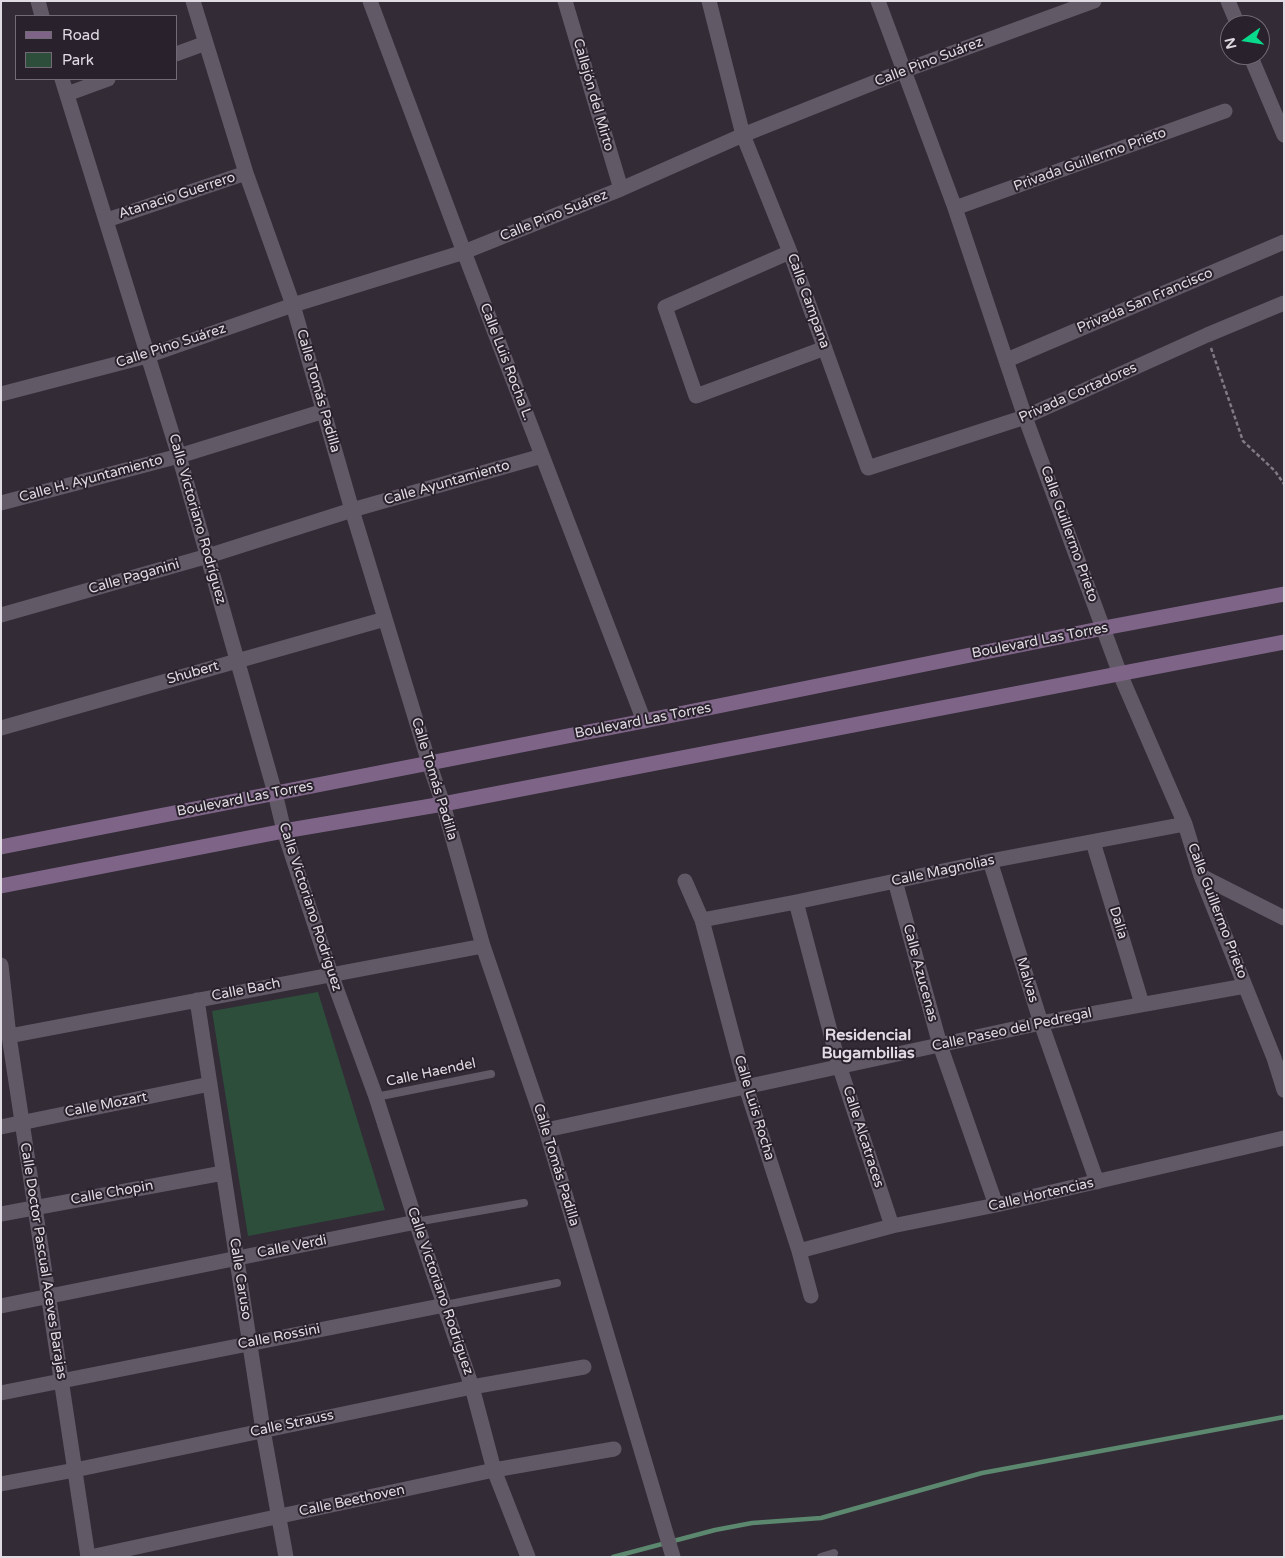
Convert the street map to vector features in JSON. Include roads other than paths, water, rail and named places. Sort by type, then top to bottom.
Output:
[{"type":"street","points":[[38,1],[42,15]]},
{"type":"street","name":"Calle Tomás Padilla","points":[[193,1],[246,173],[293,305],[352,510],[443,804],[483,946],[546,1130],[671,1547]]},
{"type":"street","name":"Calle Luis Rocha L.","points":[[370,1],[644,722]]},
{"type":"street","name":"Callejón del Mirto","points":[[565,1],[621,189]]},
{"type":"street","name":"Calle Campana","points":[[709,1],[743,135],[790,252],[868,468]]},
{"type":"street","name":"Calle Guillermo Prieto","points":[[878,1],[955,208],[1025,417],[1120,674],[1185,824],[1201,876],[1274,1058],[1284,1090]]},
{"type":"street","name":"Calle Pino Suárez","points":[[1,394],[148,356],[293,305],[464,252],[621,189],[743,135],[903,71],[1094,1]]},
{"type":"street","points":[[1228,1],[1234,15]]},
{"type":"street","points":[[178,53],[206,43]]},
{"type":"street","points":[[1254,65],[1284,135]]},
{"type":"street","name":"Calle Victoriano Rodríguez","points":[[62,80],[179,456],[276,793],[284,831],[331,974],[376,1097],[472,1387],[494,1470],[528,1557]]},
{"type":"street","points":[[67,94],[105,80]]},
{"type":"street","name":"Privada Guillermo Prieto","points":[[955,208],[1225,112]]},
{"type":"street","name":"Atanacio Guerrero","points":[[107,220],[246,173]]},
{"type":"street","name":"Privada San Francisco","points":[[1006,360],[1284,242]]},
{"type":"street","points":[[790,252],[665,307],[696,396],[825,348]]},
{"type":"street","name":"Privada Cortadores","points":[[868,468],[1025,417],[1207,335],[1284,303]]},
{"type":"street","name":"Calle H. Ayuntamiento","points":[[1,503],[179,456],[324,411]]},
{"type":"street","name":"Calle Ayuntamiento","points":[[352,510],[542,456]]},
{"type":"street","name":"Calle Paganini","points":[[1,615],[208,556],[352,510]]},
{"type":"street","name":"Boulevard Las Torres","points":[[1,847],[644,722],[1104,628],[1284,594]]},
{"type":"street","name":"Shubert","points":[[1,728],[385,619]]},
{"type":"street","points":[[1,886],[284,831],[443,804],[1284,642]]},
{"type":"street","name":"Calle Magnolias","points":[[702,920],[990,861],[1185,824]]},
{"type":"street","name":"Dalia","points":[[1093,842],[1142,1004]]},
{"type":"street","name":"Malvas","points":[[990,861],[1041,1023],[1097,1182]]},
{"type":"street","points":[[1201,876],[1284,918]]},
{"type":"street","name":"Calle Luis Rocha","points":[[685,881],[702,920],[746,1087],[799,1250],[811,1296]]},
{"type":"street","name":"Calle Azucenas","points":[[896,881],[940,1045],[996,1205]]},
{"type":"street","name":"Calle Alcatraces","points":[[796,902],[839,1065],[892,1226]]},
{"type":"street","name":"Calle Bach","points":[[9,1036],[483,946]]},
{"type":"street","name":"Calle Doctor Pascual Aceves Barajas","points":[[1,965],[9,1036],[89,1557]]},
{"type":"street","name":"Calle Paseo del Pedregal","points":[[546,1130],[839,1065],[1041,1023],[1245,986]]},
{"type":"street","name":"Calle Caruso","points":[[197,1000],[263,1430],[286,1557]]},
{"type":"street","name":"Calle Mozart","points":[[1,1126],[210,1084]]},
{"type":"street","name":"Calle Hortencias","points":[[799,1250],[892,1226],[996,1205],[1284,1138]]},
{"type":"street","name":"Calle Chopin","points":[[1,1214],[224,1173]]},
{"type":"street","name":"Calle Verdi","points":[[1,1306],[416,1222]]},
{"type":"street","name":"Calle Rossini","points":[[1,1393],[445,1305]]},
{"type":"street","name":"Calle Strauss","points":[[1,1484],[472,1387],[584,1368]]},
{"type":"street","name":"Calle Beethoven","points":[[89,1557],[494,1470],[614,1449]]},
{"type":"lane","name":"Calle Haendel","points":[[376,1097],[491,1074]]},
{"type":"lane","name":"Calle Verdi","points":[[416,1222],[524,1203]]},
{"type":"lane","name":"Calle Rossini","points":[[445,1305],[557,1283]]},
{"type":"lane","points":[[821,1557],[834,1553]]},
{"type":"waterway","points":[[613,1557],[715,1530],[752,1523],[821,1518],[982,1473],[1284,1417]]},
{"type":"district","name":"Residencial Bugambilias","points":[[868,1045]]}]
